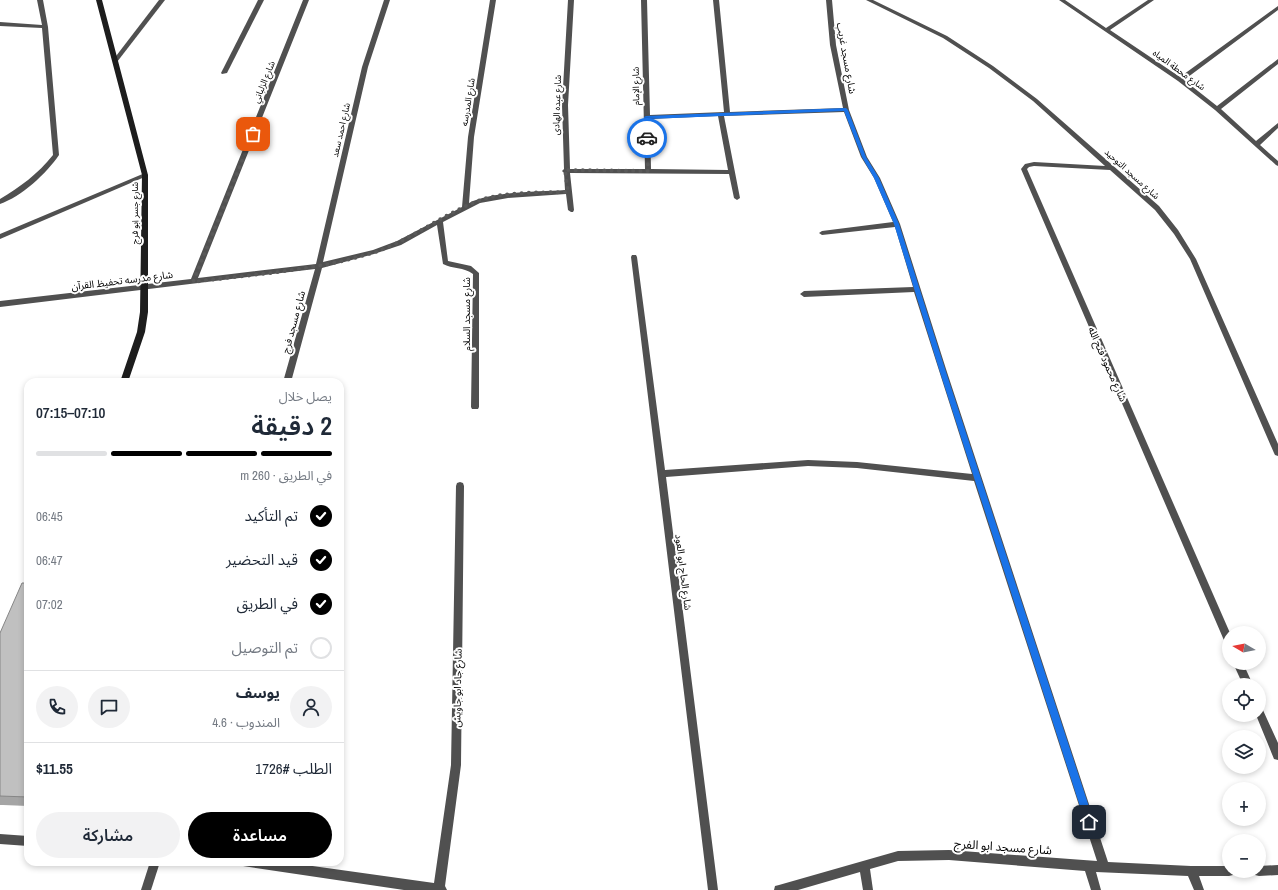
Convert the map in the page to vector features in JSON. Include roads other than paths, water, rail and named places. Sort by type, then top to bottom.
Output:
[{"type":"street","points":[[0,202],[29,183],[46,169],[56,155],[45,27],[40,0]]},
{"type":"street","name":"شارع جسر ابو فرج","points":[[99,0],[145,175],[145,288],[141,332],[125,378]]},
{"type":"street","points":[[115,61],[162,0]]},
{"type":"street","points":[[224,73],[261,0]]},
{"type":"street","name":"شارع الزلباني","points":[[193,282],[306,0]]},
{"type":"street","name":"شارع احمد سعد","points":[[319,266],[365,67],[387,0]]},
{"type":"street","name":"شارع المدرسه","points":[[465,208],[471,137],[493,0]]},
{"type":"street","name":"شارع عبده الهادى","points":[[571,0],[564,128],[565,170],[571,210]]},
{"type":"street","name":"شارع الإمام","points":[[644,0],[648,171]]},
{"type":"street","points":[[716,0],[724,114],[737,198]]},
{"type":"street","name":"شارع مسجد غريب","points":[[829,0],[833,45],[846,110],[861,151],[879,184],[897,224],[1104,867]]},
{"type":"street","name":"شارع مسجد التوحيد","points":[[869,0],[945,37],[991,67],[1036,100],[1157,208],[1176,232],[1193,259],[1278,453]]},
{"type":"street","name":"شارع محطة المياه","points":[[1062,0],[1180,80],[1217,109],[1278,164]]},
{"type":"street","points":[[1106,30],[1151,0]]},
{"type":"street","points":[[1180,80],[1278,8]]},
{"type":"street","points":[[0,24],[45,27]]},
{"type":"street","points":[[1217,109],[1278,61]]},
{"type":"street","points":[[646,117],[846,110]]},
{"type":"street","points":[[1257,144],[1278,125]]},
{"type":"street","name":"شارع محمود فتح الله","points":[[1113,168],[1034,164],[1027,165],[1024,169],[1222,626]]},
{"type":"street","points":[[565,170],[732,172]]},
{"type":"street","points":[[0,237],[145,175]]},
{"type":"street","name":"شارع مدرسه تحفيظ القرآن","points":[[0,304],[145,288],[319,266],[380,250],[399,243],[465,208],[492,197],[568,192]]},
{"type":"street","name":"شارع مسجد السلام","points":[[440,221],[444,262],[468,267],[476,273],[475,407]]},
{"type":"street","points":[[822,233],[897,224]]},
{"type":"street","name":"شارع الحاج ابو العود","points":[[634,257],[713,890]]},
{"type":"street","name":"شارع مسجد فرج","points":[[288,378],[319,266]]},
{"type":"street","points":[[804,294],[917,289]]},
{"type":"street","points":[[661,474],[808,463],[857,465],[978,478]]},
{"type":"street","name":"شارع جاد ابو جاويش","points":[[440,890],[456,765],[460,486]]},
{"type":"street","points":[[1264,722],[1278,754]]},
{"type":"street","points":[[0,839],[24,841]]},
{"type":"street","name":"شارع مسجد ابو الفرج","points":[[779,890],[898,856],[949,855],[1104,867],[1222,871]]},
{"type":"street","points":[[146,890],[154,866]]},
{"type":"street","points":[[275,866],[440,890]]},
{"type":"street","points":[[864,866],[868,890]]},
{"type":"street","points":[[1089,866],[1096,890]]},
{"type":"street","points":[[1266,871],[1278,870]]},
{"type":"street","points":[[1191,871],[1199,890]]}]
